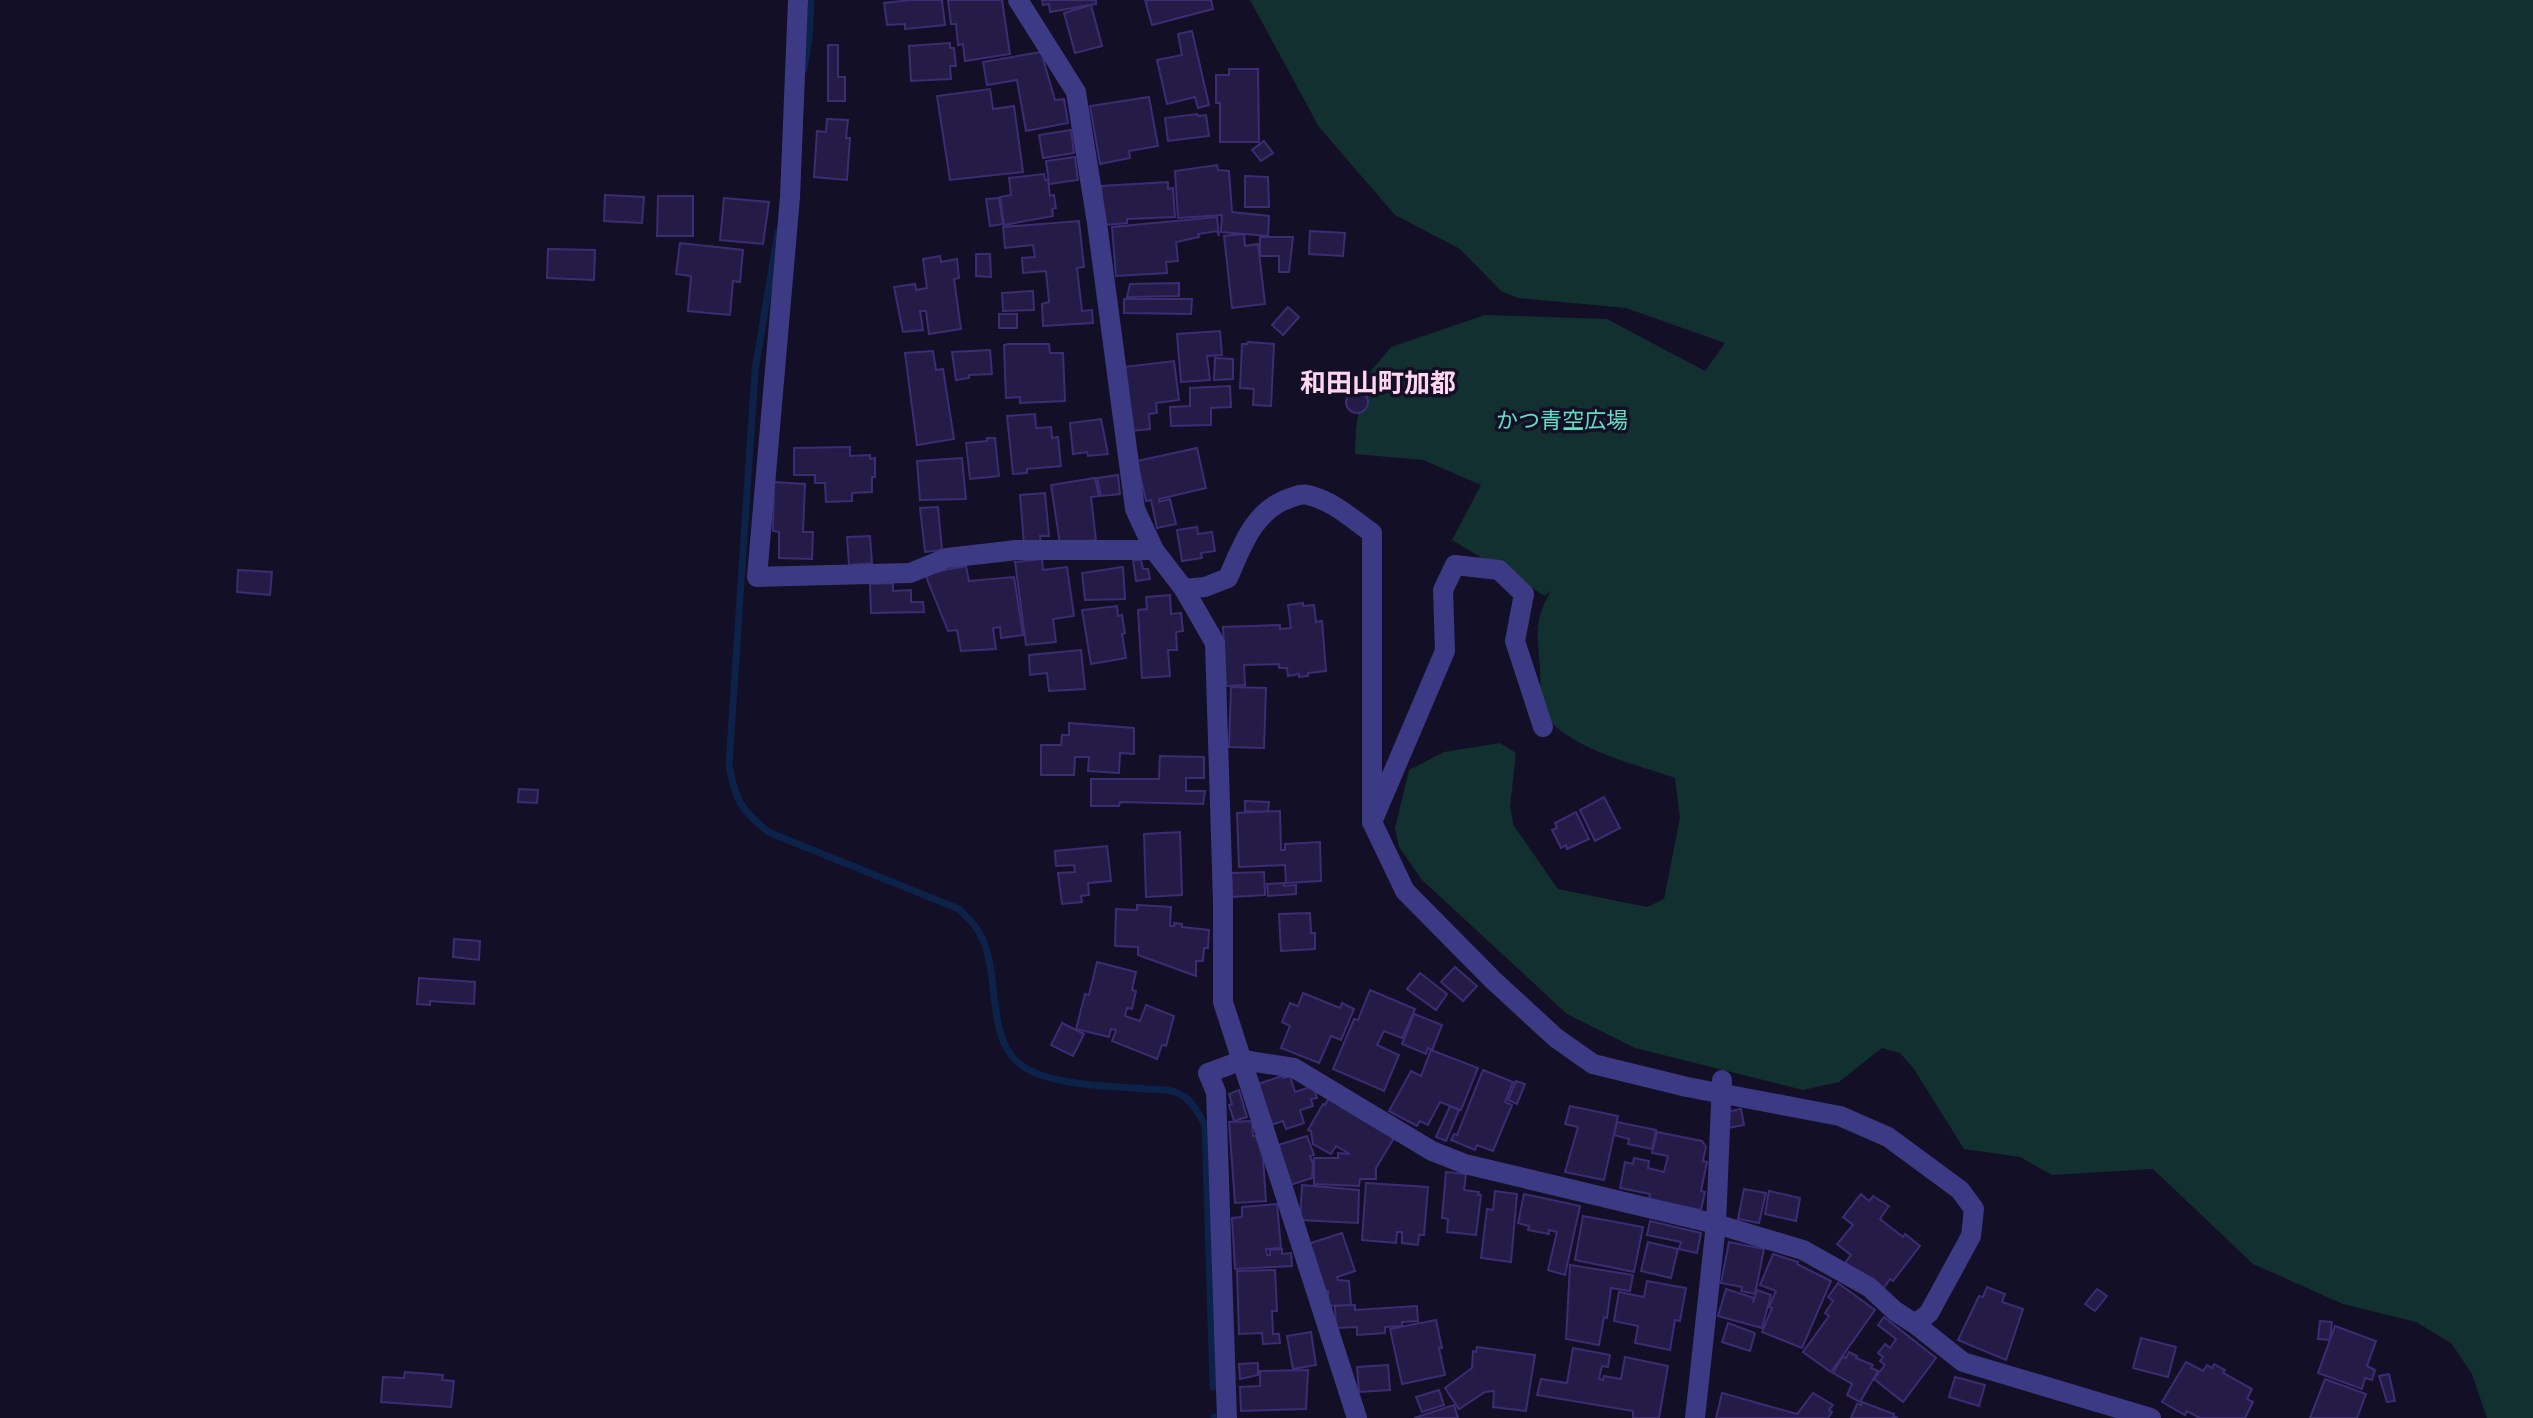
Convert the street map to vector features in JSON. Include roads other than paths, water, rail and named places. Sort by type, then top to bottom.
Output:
[{"type":"street","points":[[798,0],[790,197],[757,577],[910,573],[947,558],[1017,550],[1154,550]]},
{"type":"street","points":[[1018,0],[1076,92],[1097,223],[1135,509],[1154,550],[1184,589],[1215,643],[1223,1002],[1357,1418]]},
{"type":"street","points":[[1184,589],[1205,587],[1228,578],[1247,535],[1258,519],[1278,502],[1304,493],[1330,503],[1372,533],[1372,822],[1405,891],[1556,1038],[1593,1064],[1687,1087],[1722,1086],[1840,1116],[1888,1137],[1960,1190],[1974,1209],[1971,1236],[1929,1313],[1915,1324]]},
{"type":"street","points":[[1372,822],[1445,651],[1443,590],[1455,565],[1499,570],[1524,594],[1515,641],[1543,727]]},
{"type":"street","points":[[1227,1418],[1216,1092],[1208,1073],[1243,1060],[1294,1068],[1432,1151],[1465,1164],[1716,1224],[1803,1250],[1869,1287],[1895,1311],[1963,1362],[2151,1418]]},
{"type":"street","points":[[1695,1418],[1716,1224],[1722,1086]]},
{"type":"waterway","points":[[804,69],[811,0]]},
{"type":"waterway","points":[[778,232],[755,371],[729,765],[737,796],[751,817],[768,832],[959,909],[982,938],[991,970],[998,1023],[1010,1054],[1021,1065],[1064,1081],[1174,1092],[1194,1107],[1205,1125],[1213,1387]]},
{"type":"district","name":"和田山町加都","points":[[1378,383]]},
{"type":"park label","name":"かつ青空広場","points":[[1562,420]]}]
